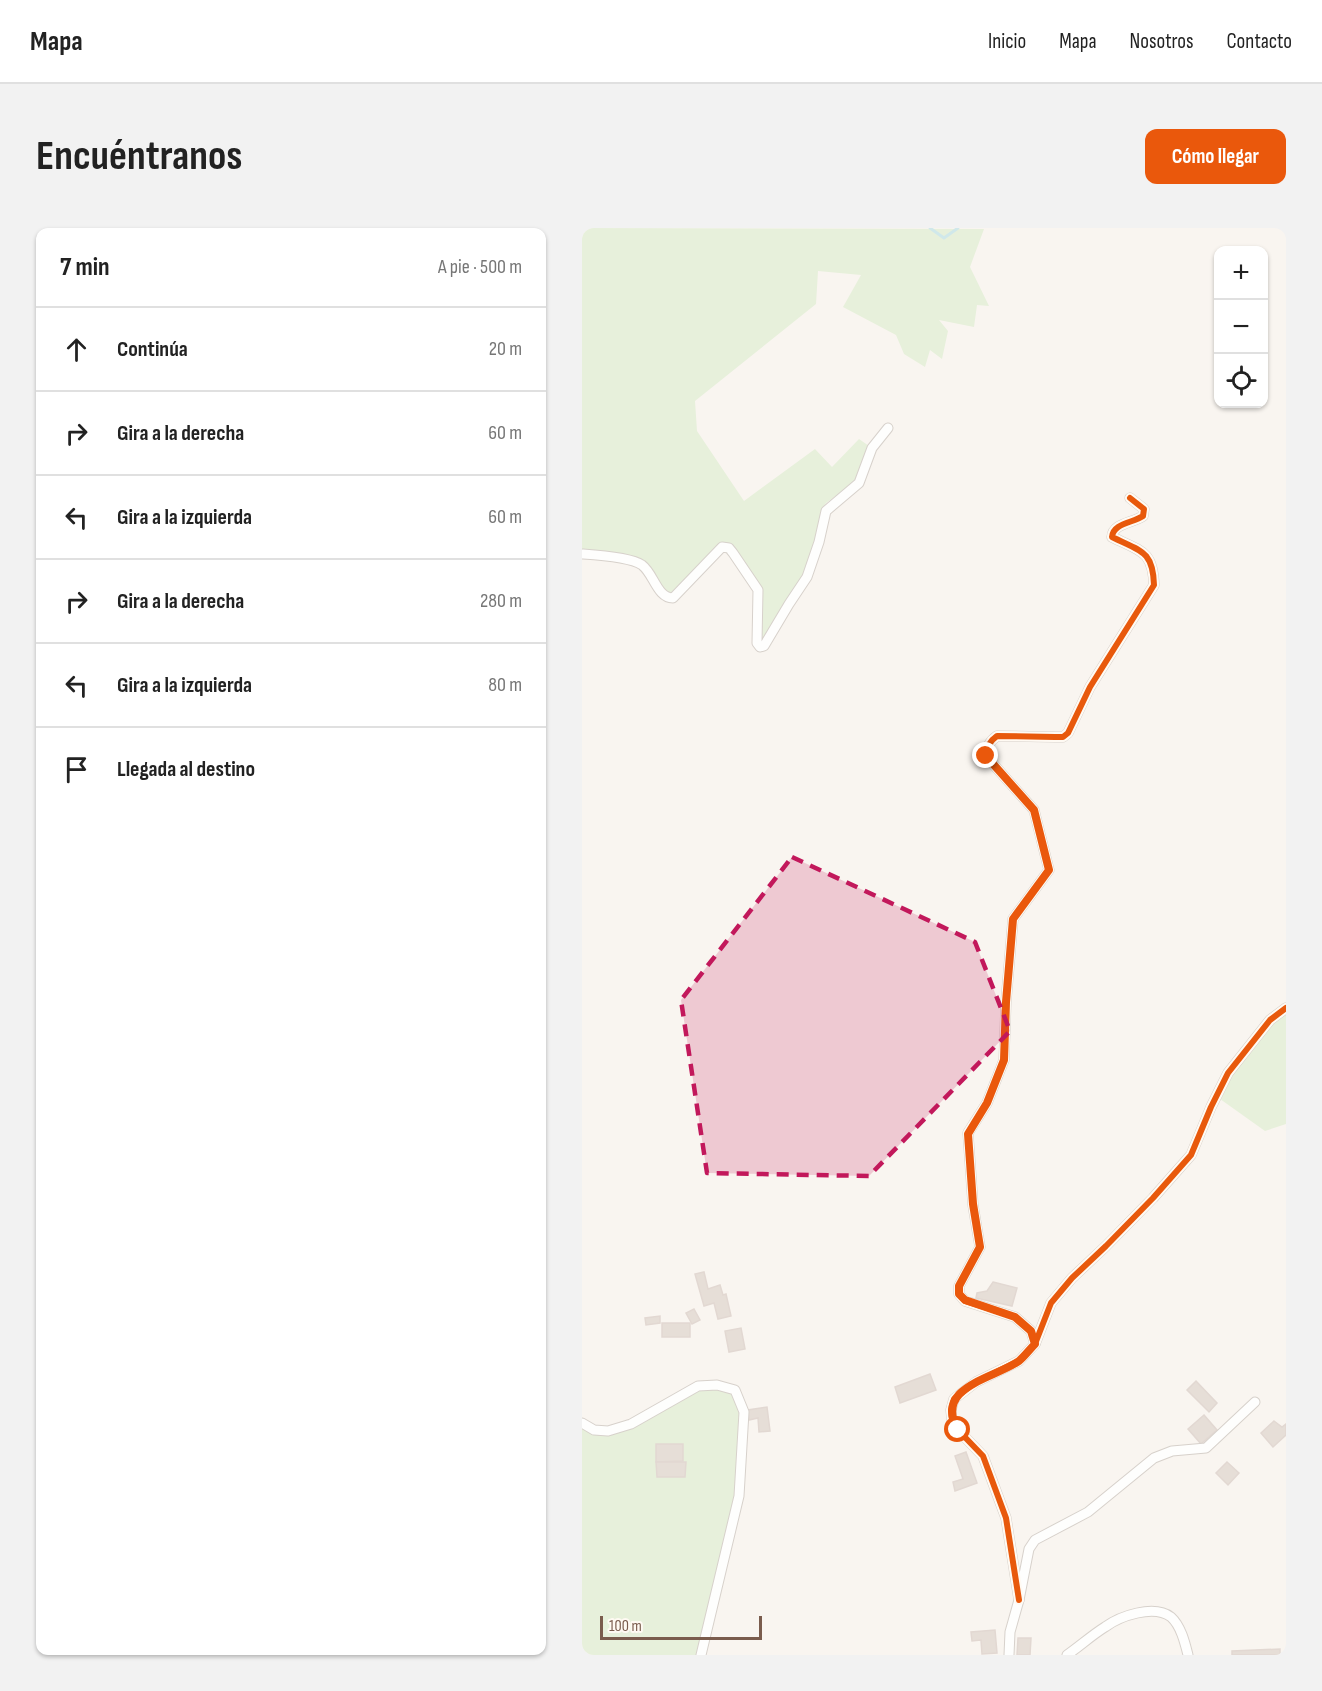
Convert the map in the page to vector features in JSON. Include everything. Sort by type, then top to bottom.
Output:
[{"type":"street","points":[[582,554],[606,556],[640,564],[648,570],[663,594],[667,598],[673,598],[722,547],[729,548],[758,590],[757,643],[760,647],[764,646],[807,577],[819,542],[826,510],[859,483],[873,448],[888,428]]},
{"type":"street","points":[[1035,1344],[1031,1331],[1015,1317],[965,1300],[959,1294],[959,1286],[980,1247],[973,1204],[968,1134],[987,1103],[1004,1060],[1013,919],[1049,870],[1034,810],[986,756],[990,741],[997,736],[1063,737],[1068,733],[1090,687],[1154,585],[1153,569],[1144,553],[1112,537],[1112,532],[1116,528],[1143,516],[1144,509],[1130,498]]},
{"type":"street","points":[[1019,1600],[1006,1518],[983,1456],[958,1430],[952,1420],[951,1410],[954,1399],[976,1382],[1018,1361],[1035,1344],[1051,1304],[1072,1278],[1153,1198],[1191,1155],[1228,1073],[1270,1020],[1286,1008]]},
{"type":"street","points":[[582,1422],[594,1430],[608,1431],[631,1424],[698,1386],[717,1384],[735,1390],[744,1412],[739,1496],[701,1655]]},
{"type":"street","points":[[1009,1655],[1010,1632],[1029,1549],[1035,1540],[1088,1512],[1154,1458],[1173,1451],[1206,1448],[1255,1402]]},
{"type":"street","points":[[1067,1655],[1106,1625],[1136,1613],[1155,1611],[1171,1617],[1182,1633],[1188,1655]]},
{"type":"highlighted area","points":[[792,857],[975,942],[1010,1031],[869,1176],[707,1173],[681,1000]]},
{"type":"green space","points":[[582,228],[984,229],[970,267],[989,306],[977,305],[974,327],[939,320],[948,331],[942,359],[930,350],[925,367],[904,354],[896,335],[843,307],[861,275],[818,271],[816,304],[695,401],[697,431],[744,501],[815,449],[832,467],[859,439],[869,446],[856,481],[826,503],[822,509],[815,541],[803,576],[761,643],[762,589],[736,550],[730,545],[721,543],[672,594],[665,589],[646,563],[629,557],[582,550]]},
{"type":"green space","points":[[1286,1013],[1286,1124],[1265,1131],[1220,1099],[1248,1052]]},
{"type":"green space","points":[[716,1389],[732,1394],[740,1413],[735,1496],[716,1582],[696,1655],[582,1655],[582,1428],[594,1435],[607,1435],[698,1390]]},
{"type":"building","points":[[704,1272],[708,1289],[720,1285],[723,1295],[726,1294],[731,1316],[718,1319],[714,1303],[704,1306],[695,1274]]},
{"type":"building","points":[[993,1282],[1017,1288],[1012,1306],[976,1298],[977,1293],[987,1291]]},
{"type":"building","points":[[694,1309],[700,1320],[692,1324],[686,1313]]},
{"type":"building","points":[[660,1316],[660,1323],[646,1325],[645,1318]]},
{"type":"building","points":[[662,1323],[690,1323],[690,1337],[662,1337]]},
{"type":"building","points":[[741,1328],[745,1349],[729,1352],[725,1331]]},
{"type":"building","points":[[930,1374],[936,1390],[900,1403],[895,1387]]},
{"type":"building","points":[[1196,1381],[1217,1403],[1209,1412],[1187,1390]]},
{"type":"building","points":[[767,1407],[770,1431],[759,1432],[758,1418],[749,1420],[748,1410]]},
{"type":"building","points":[[1204,1415],[1217,1430],[1201,1444],[1188,1429]]},
{"type":"building","points":[[1274,1421],[1282,1427],[1286,1424],[1286,1435],[1273,1447],[1261,1433]]},
{"type":"building","points":[[656,1444],[683,1444],[683,1461],[656,1462]]},
{"type":"building","points":[[966,1452],[977,1483],[955,1491],[953,1482],[963,1479],[955,1456]]},
{"type":"building","points":[[656,1462],[686,1462],[685,1477],[657,1477]]},
{"type":"building","points":[[1227,1462],[1239,1473],[1228,1485],[1216,1473]]},
{"type":"building","points":[[995,1630],[997,1653],[982,1654],[981,1640],[972,1641],[971,1632]]},
{"type":"building","points":[[1018,1638],[1031,1638],[1030,1655],[1017,1655]]},
{"type":"building","points":[[1280,1649],[1280,1655],[1232,1655],[1232,1651]]},
{"type":"waterway","points":[[930,228],[944,238],[958,228]]},
{"type":"cycle path","points":[[1035,1344],[1031,1331],[1015,1317],[965,1301],[959,1294],[959,1286],[980,1247],[973,1205],[968,1133],[987,1103],[1004,1060],[1013,919],[1049,870],[1034,810],[986,756],[989,744],[997,736],[1063,737],[1068,733],[1090,687],[1154,585],[1148,558],[1137,549],[1112,537],[1113,532],[1120,526],[1143,516],[1144,509],[1130,498]]},
{"type":"cycle path","points":[[1019,1600],[1006,1518],[983,1456],[958,1430],[952,1420],[951,1410],[954,1399],[976,1382],[1019,1361],[1035,1344],[1051,1303],[1072,1278],[1153,1198],[1191,1155],[1228,1073],[1270,1020],[1286,1008]]},
{"type":"route","points":[[958,1430],[952,1420],[951,1410],[954,1399],[976,1382],[1018,1361],[1035,1344],[1031,1331],[1015,1317],[965,1300],[959,1294],[959,1286],[980,1247],[973,1204],[968,1134],[987,1103],[1004,1060],[1013,919],[1049,870],[1034,810],[986,756]]}]
